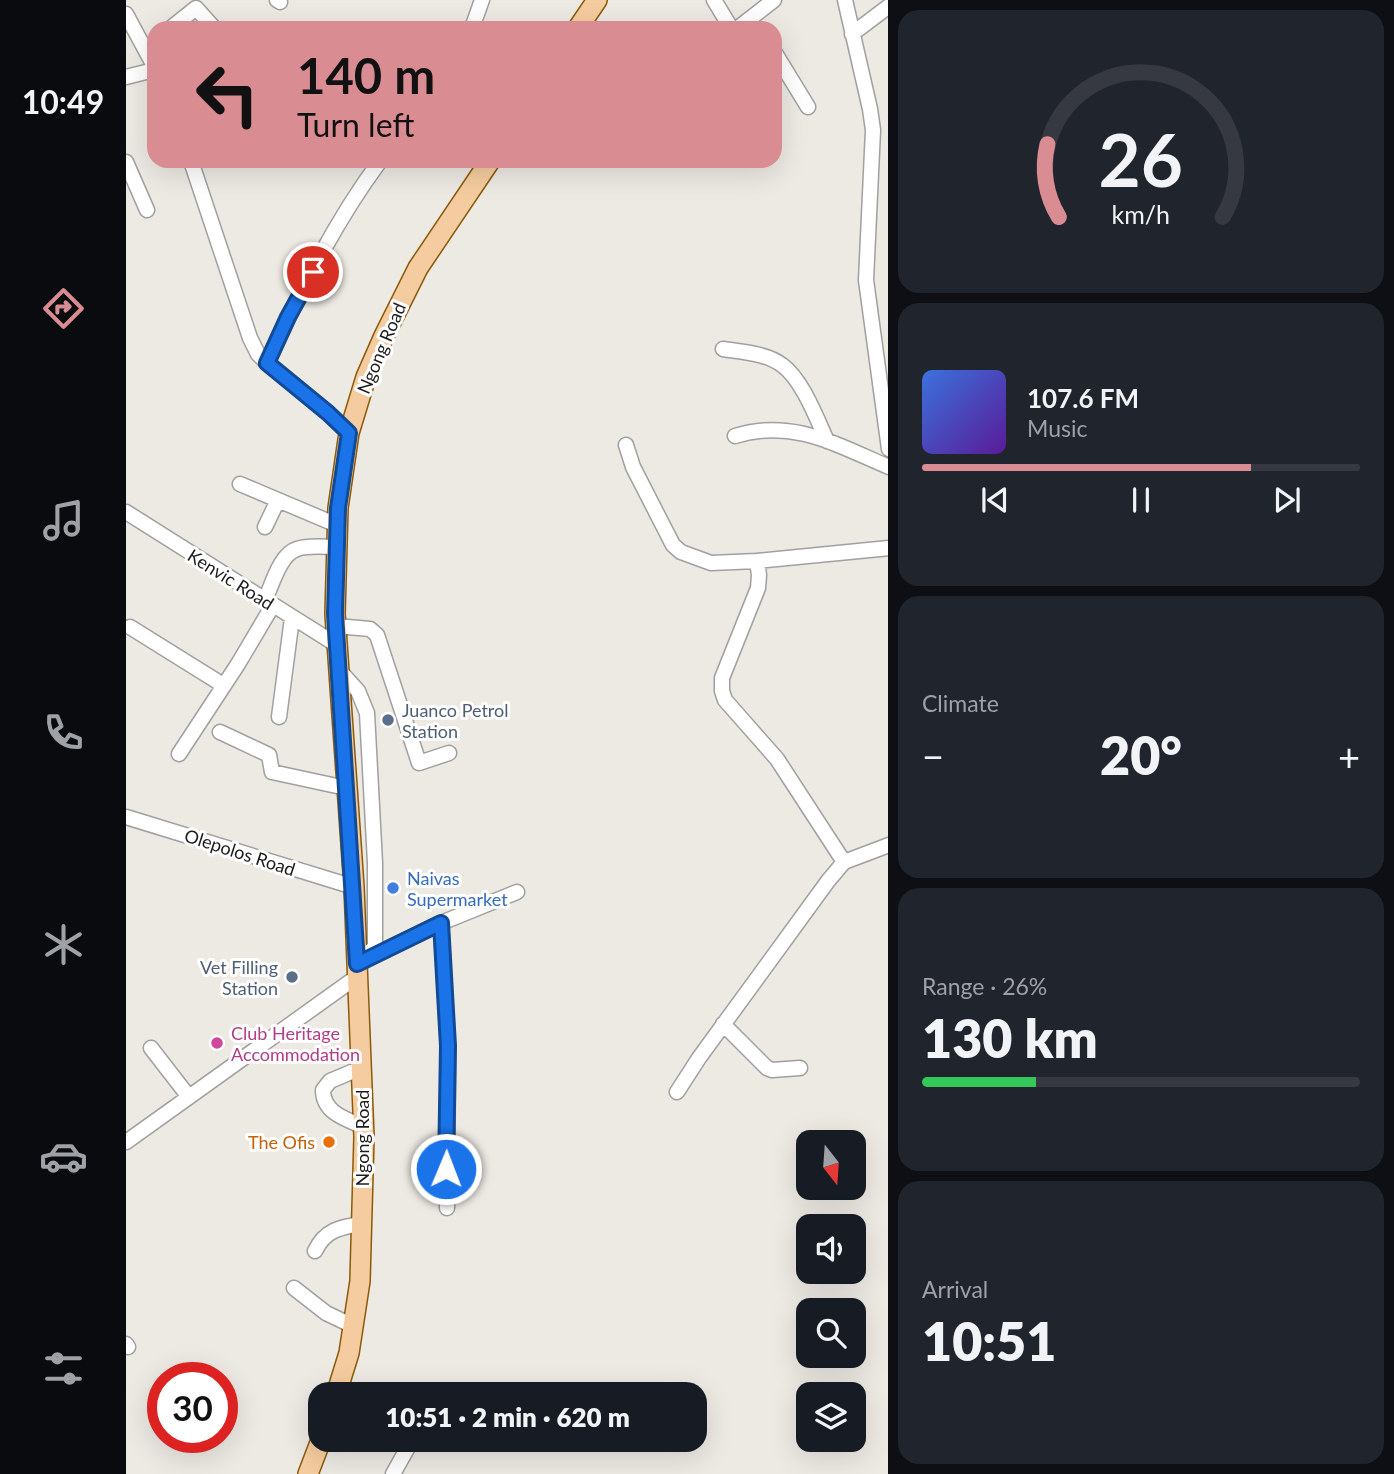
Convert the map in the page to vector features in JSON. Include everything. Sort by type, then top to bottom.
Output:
[{"type":"main road","points":[[583,21],[597,0]]},
{"type":"main road","name":"Ngong Road","points":[[340,1382],[349,1353],[360,1281],[364,1126],[354,887],[336,636],[337,525],[349,433],[366,377],[399,302],[418,268],[485,168]]},
{"type":"main road","points":[[309,1474],[317,1452]]},
{"type":"street","points":[[474,21],[482,0]]},
{"type":"street","points":[[714,0],[727,21]]},
{"type":"street","points":[[758,21],[774,0]]},
{"type":"street","points":[[845,0],[873,130],[866,280],[888,449]]},
{"type":"street","points":[[180,21],[201,4],[210,21]]},
{"type":"street","points":[[852,34],[888,6]]},
{"type":"street","points":[[126,14],[147,41]]},
{"type":"street","points":[[782,64],[808,107]]},
{"type":"street","points":[[126,77],[147,70]]},
{"type":"street","points":[[126,162],[147,210]]},
{"type":"street","points":[[193,168],[258,355],[349,433]]},
{"type":"street","points":[[267,363],[288,317],[361,186],[375,168]]},
{"type":"street","points":[[723,349],[763,356],[783,365],[807,398],[827,441]]},
{"type":"street","points":[[736,436],[751,431],[775,429],[807,433],[888,467]]},
{"type":"street","points":[[626,445],[633,467],[659,520],[673,545],[681,552],[711,563],[888,548]]},
{"type":"street","points":[[240,484],[337,525]]},
{"type":"street","points":[[265,527],[278,500]]},
{"type":"street","name":"Kenvic Road","points":[[126,512],[292,618],[336,636]]},
{"type":"street","points":[[179,754],[223,685],[269,603],[282,563],[290,552],[300,548],[336,547]]},
{"type":"street","points":[[757,561],[760,575],[758,588],[722,678],[722,691],[730,707],[777,759],[844,862]]},
{"type":"street","points":[[279,717],[292,618]]},
{"type":"street","points":[[130,627],[223,685]]},
{"type":"street","points":[[336,636],[370,629],[377,635],[419,763],[449,753]]},
{"type":"street","points":[[338,669],[358,691],[367,713],[375,863],[375,947],[357,970]]},
{"type":"street","points":[[220,732],[266,752],[270,757],[272,772],[346,788]]},
{"type":"street","name":"Olepolos Road","points":[[126,817],[354,887]]},
{"type":"street","points":[[677,1092],[723,1024],[844,862],[888,845]]},
{"type":"street","points":[[126,1142],[357,970],[441,923],[517,892]]},
{"type":"street","points":[[441,923],[448,1046],[447,1208]]},
{"type":"street","points":[[723,1024],[767,1068],[800,1068]]},
{"type":"street","points":[[151,1048],[189,1097]]},
{"type":"street","points":[[361,1068],[330,1081],[323,1090],[323,1099],[327,1107],[338,1115],[364,1126]]},
{"type":"street","points":[[314,1251],[325,1235],[337,1228],[362,1224]]},
{"type":"street","points":[[294,1288],[326,1313],[353,1326]]},
{"type":"street","points":[[393,1474],[405,1452]]},
{"type":"place","name":"Juanco Petrol Station","points":[[388,720]]},
{"type":"place","name":"Naivas Supermarket","points":[[393,888]]},
{"type":"place","name":"Vet Filling Station","points":[[292,977]]},
{"type":"place","name":"Club Heritage Accommodation","points":[[217,1043]]},
{"type":"place","name":"The Ofis","points":[[329,1142]]},
{"type":"route","points":[[313,272],[267,363],[349,433],[338,508],[335,614],[357,964],[441,923],[448,1046],[446,1169]]}]
